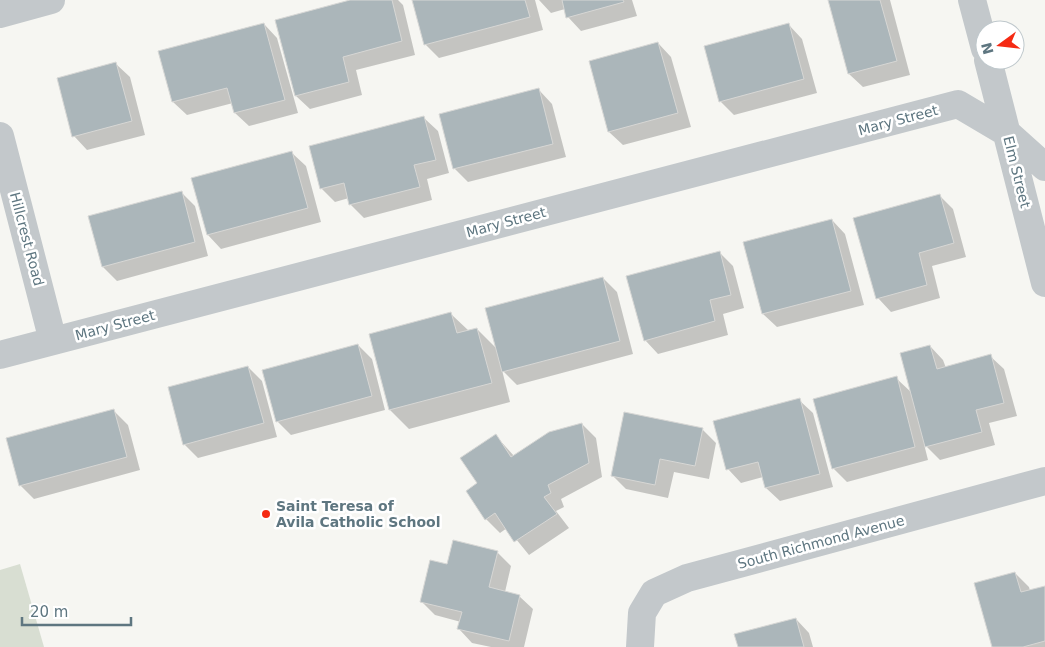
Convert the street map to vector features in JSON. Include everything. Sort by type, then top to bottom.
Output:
[{"type":"street","points":[[0,14],[50,0]]},
{"type":"street","points":[[972,0],[977,20]]},
{"type":"street","name":"Elm Street","points":[[991,70],[1045,283]]},
{"type":"street","name":"Mary Street","points":[[0,355],[958,104],[1007,133],[1045,167]]},
{"type":"street","name":"Hillcrest Road","points":[[0,136],[53,341]]},
{"type":"street","name":"South Richmond Avenue","points":[[640,647],[642,612],[654,593],[686,578],[1045,481]]},
{"type":"shaded area","points":[[20,564],[44,647],[0,647],[0,570]]},
{"type":"building","points":[[350,0],[392,0],[402,41],[343,57],[349,82],[295,96],[275,20]]},
{"type":"building","points":[[412,0],[525,0],[530,17],[424,45]]},
{"type":"building","points":[[562,0],[623,0],[624,2],[566,18]]},
{"type":"building","points":[[828,0],[880,0],[897,61],[848,74]]},
{"type":"building","points":[[264,23],[285,100],[234,113],[227,88],[172,102],[158,51]]},
{"type":"building","points":[[789,23],[804,79],[719,102],[704,46]]},
{"type":"building","points":[[658,42],[678,113],[608,132],[589,61]]},
{"type":"building","points":[[116,62],[132,121],[72,137],[57,78]]},
{"type":"building","points":[[539,88],[553,144],[453,169],[439,114]]},
{"type":"building","points":[[424,116],[436,160],[414,165],[420,187],[349,205],[344,183],[320,189],[309,146]]},
{"type":"building","points":[[292,151],[308,208],[207,235],[191,178]]},
{"type":"building","points":[[182,191],[195,242],[102,267],[88,216]]},
{"type":"building","points":[[940,194],[954,243],[919,253],[927,285],[876,299],[853,218]]},
{"type":"building","points":[[832,219],[851,291],[762,314],[743,242]]},
{"type":"building","points":[[720,251],[731,295],[710,300],[715,321],[644,341],[626,276]]},
{"type":"building","points":[[603,277],[620,341],[502,372],[485,308]]},
{"type":"building","points":[[451,312],[457,333],[477,328],[492,383],[389,410],[369,334]]},
{"type":"building","points":[[358,344],[372,396],[276,422],[262,370]]},
{"type":"building","points":[[930,345],[937,369],[991,354],[1004,403],[976,410],[982,432],[925,447],[900,353]]},
{"type":"building","points":[[248,366],[264,423],[183,445],[168,387]]},
{"type":"building","points":[[897,376],[915,447],[832,469],[813,399]]},
{"type":"building","points":[[800,398],[820,474],[765,488],[758,462],[726,470],[713,421]]},
{"type":"building","points":[[114,409],[127,457],[19,486],[6,438]]},
{"type":"building","points":[[624,412],[703,428],[695,466],[660,459],[655,485],[611,476]]},
{"type":"building","points":[[582,423],[589,463],[548,485],[551,493],[544,497],[557,514],[514,542],[495,513],[485,520],[466,491],[477,483],[460,458],[496,434],[511,457],[549,432]]},
{"type":"building","points":[[453,540],[498,551],[489,587],[520,595],[509,641],[457,629],[462,612],[420,602],[430,560],[447,564]]},
{"type":"building","points":[[1015,572],[1021,592],[1045,586],[1045,641],[1023,647],[992,647],[974,583]]},
{"type":"building","points":[[796,618],[804,647],[738,647],[734,634]]},
{"type":"place","name":"Saint Teresa of Avila Catholic School","points":[[266,514]]}]
